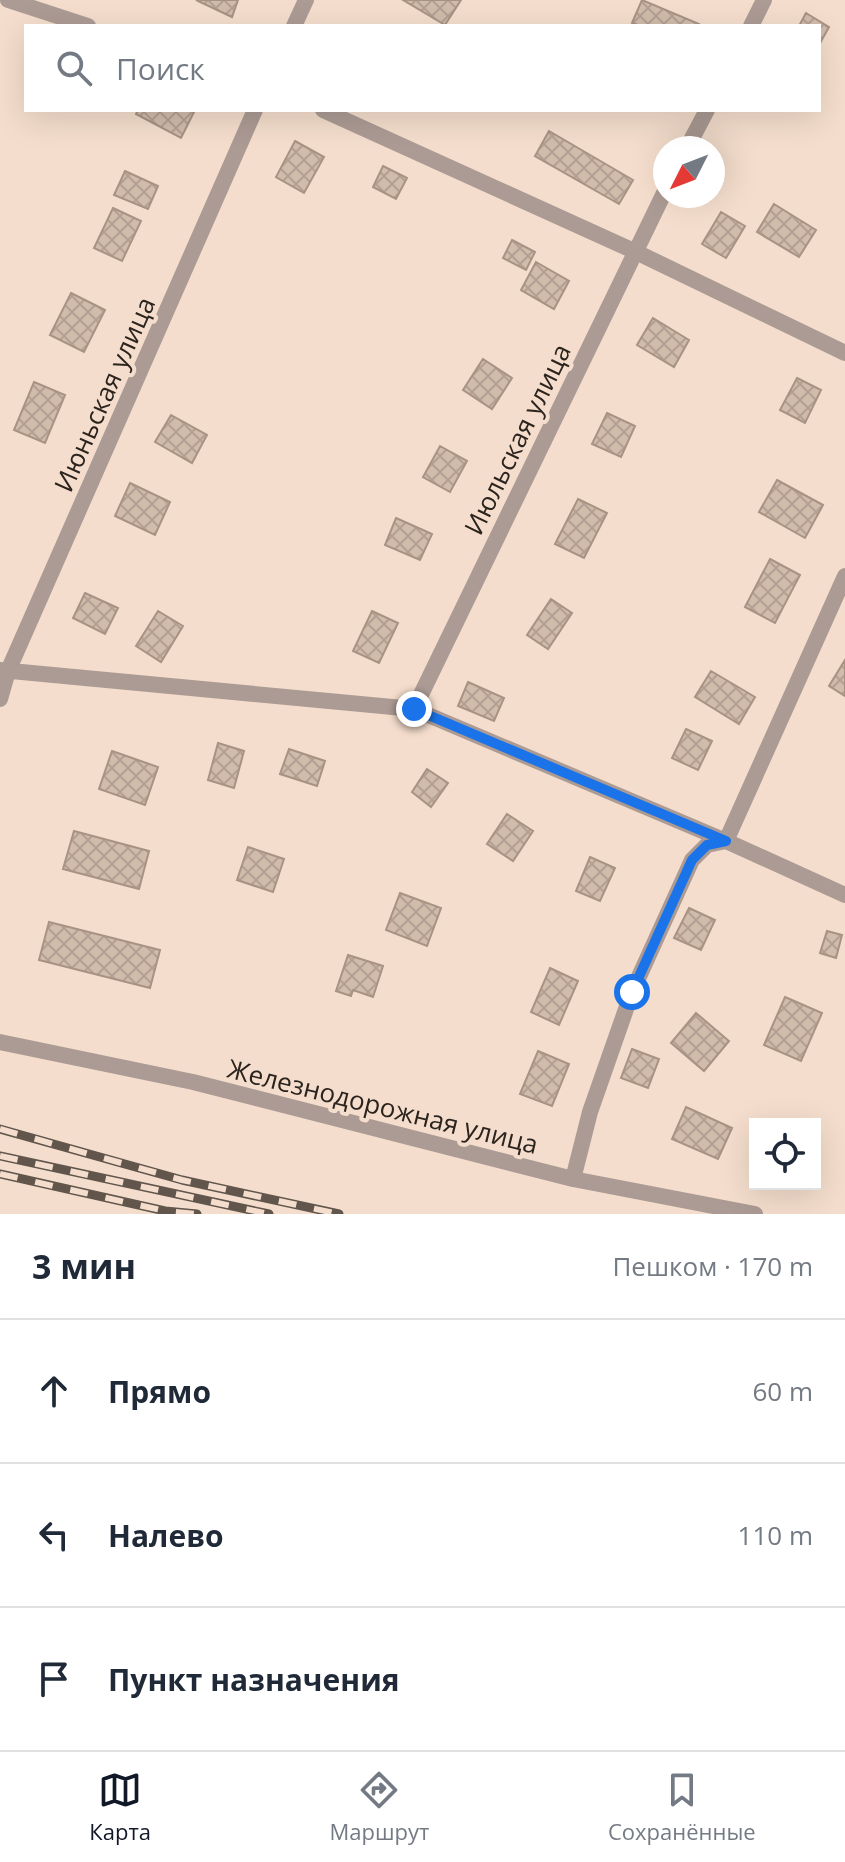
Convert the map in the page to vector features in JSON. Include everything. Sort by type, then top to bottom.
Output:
[{"type":"street","points":[[8,0],[82,24]]},
{"type":"street","points":[[295,24],[306,0]]},
{"type":"street","points":[[752,24],[764,0]]},
{"type":"street","name":"Июньская улица","points":[[0,699],[4,671],[254,112]]},
{"type":"street","points":[[327,112],[634,251],[845,353]]},
{"type":"street","points":[[693,136],[706,112]]},
{"type":"street","name":"Июльская улица","points":[[414,709],[656,208]]},
{"type":"street","points":[[726,841],[845,576]]},
{"type":"street","points":[[4,671],[414,709],[726,841],[845,895]]},
{"type":"street","points":[[573,1179],[590,1112],[632,992],[692,860],[707,845],[726,841]]},
{"type":"street","name":"Железнодорожная улица","points":[[0,1042],[193,1082],[573,1179],[755,1214]]},
{"type":"building","points":[[196,0],[238,0],[232,17]]},
{"type":"building","points":[[403,0],[461,0],[443,24]]},
{"type":"building","points":[[642,0],[699,24],[635,24],[632,23]]},
{"type":"building","points":[[806,13],[829,27],[821,41],[821,24],[800,24]]},
{"type":"building","points":[[137,112],[194,112],[181,138]]},
{"type":"building","points":[[549,131],[633,180],[619,204],[535,156]]},
{"type":"building","points":[[295,141],[324,157],[304,193],[276,177]]},
{"type":"building","points":[[383,166],[407,178],[396,199],[373,187]]},
{"type":"building","points":[[125,171],[158,186],[148,209],[114,195]]},
{"type":"building","points":[[774,204],[816,230],[799,257],[757,232]]},
{"type":"building","points":[[113,208],[141,221],[122,261],[94,248]]},
{"type":"building","points":[[721,212],[745,226],[726,258],[702,244]]},
{"type":"building","points":[[512,240],[535,252],[526,270],[503,258]]},
{"type":"building","points":[[536,262],[569,281],[554,309],[521,290]]},
{"type":"building","points":[[71,293],[105,310],[84,352],[50,335]]},
{"type":"building","points":[[653,318],[689,340],[674,367],[637,345]]},
{"type":"building","points":[[483,359],[512,378],[492,409],[463,390]]},
{"type":"building","points":[[797,378],[821,390],[805,423],[780,410]]},
{"type":"building","points":[[34,382],[65,395],[45,443],[14,430]]},
{"type":"building","points":[[607,413],[635,426],[621,457],[592,444]]},
{"type":"building","points":[[171,415],[207,435],[192,463],[155,442]]},
{"type":"building","points":[[440,446],[467,461],[450,492],[423,477]]},
{"type":"building","points":[[777,480],[823,505],[805,538],[759,512]]},
{"type":"building","points":[[130,483],[170,502],[155,535],[115,516]]},
{"type":"building","points":[[578,499],[607,513],[584,558],[555,544]]},
{"type":"building","points":[[396,518],[432,534],[420,560],[385,545]]},
{"type":"building","points":[[770,559],[800,575],[775,623],[745,607]]},
{"type":"building","points":[[85,593],[118,608],[105,634],[73,618]]},
{"type":"building","points":[[551,599],[572,613],[548,649],[527,635]]},
{"type":"building","points":[[158,611],[183,626],[161,662],[136,646]]},
{"type":"building","points":[[372,611],[398,623],[379,663],[353,651]]},
{"type":"building","points":[[845,660],[845,696],[829,686]]},
{"type":"building","points":[[711,671],[755,697],[739,724],[695,697]]},
{"type":"building","points":[[468,682],[504,698],[494,721],[458,706]]},
{"type":"building","points":[[686,729],[712,741],[698,770],[672,758]]},
{"type":"building","points":[[218,743],[244,751],[234,788],[208,780]]},
{"type":"building","points":[[289,749],[325,761],[317,786],[280,774]]},
{"type":"building","points":[[112,751],[158,767],[145,805],[99,789]]},
{"type":"building","points":[[427,769],[448,783],[431,807],[412,792]]},
{"type":"building","points":[[507,814],[533,831],[513,861],[487,844]]},
{"type":"building","points":[[74,831],[149,851],[139,889],[63,869]]},
{"type":"building","points":[[248,847],[284,859],[273,892],[237,880]]},
{"type":"building","points":[[590,857],[615,868],[600,901],[576,891]]},
{"type":"building","points":[[400,893],[441,908],[427,946],[386,930]]},
{"type":"building","points":[[689,908],[715,920],[701,950],[674,938]]},
{"type":"building","points":[[49,922],[160,950],[150,988],[39,960]]},
{"type":"building","points":[[827,931],[842,935],[836,958],[820,953]]},
{"type":"building","points":[[348,955],[383,966],[373,997],[353,990],[351,996],[336,991]]},
{"type":"building","points":[[550,968],[578,981],[559,1025],[531,1012]]},
{"type":"building","points":[[785,997],[822,1013],[801,1061],[764,1045]]},
{"type":"building","points":[[696,1013],[729,1041],[704,1071],[671,1043]]},
{"type":"building","points":[[632,1049],[659,1059],[648,1088],[621,1078]]},
{"type":"building","points":[[538,1051],[569,1064],[552,1106],[520,1094]]},
{"type":"building","points":[[686,1107],[732,1128],[718,1159],[672,1139]]},
{"type":"railway","points":[[0,1129],[182,1180],[339,1214]]},
{"type":"railway","points":[[0,1156],[269,1214]]},
{"type":"railway","points":[[0,1174],[165,1211],[197,1214]]},
{"type":"route","points":[[414,709],[726,841],[707,845],[692,860],[632,992]]}]
